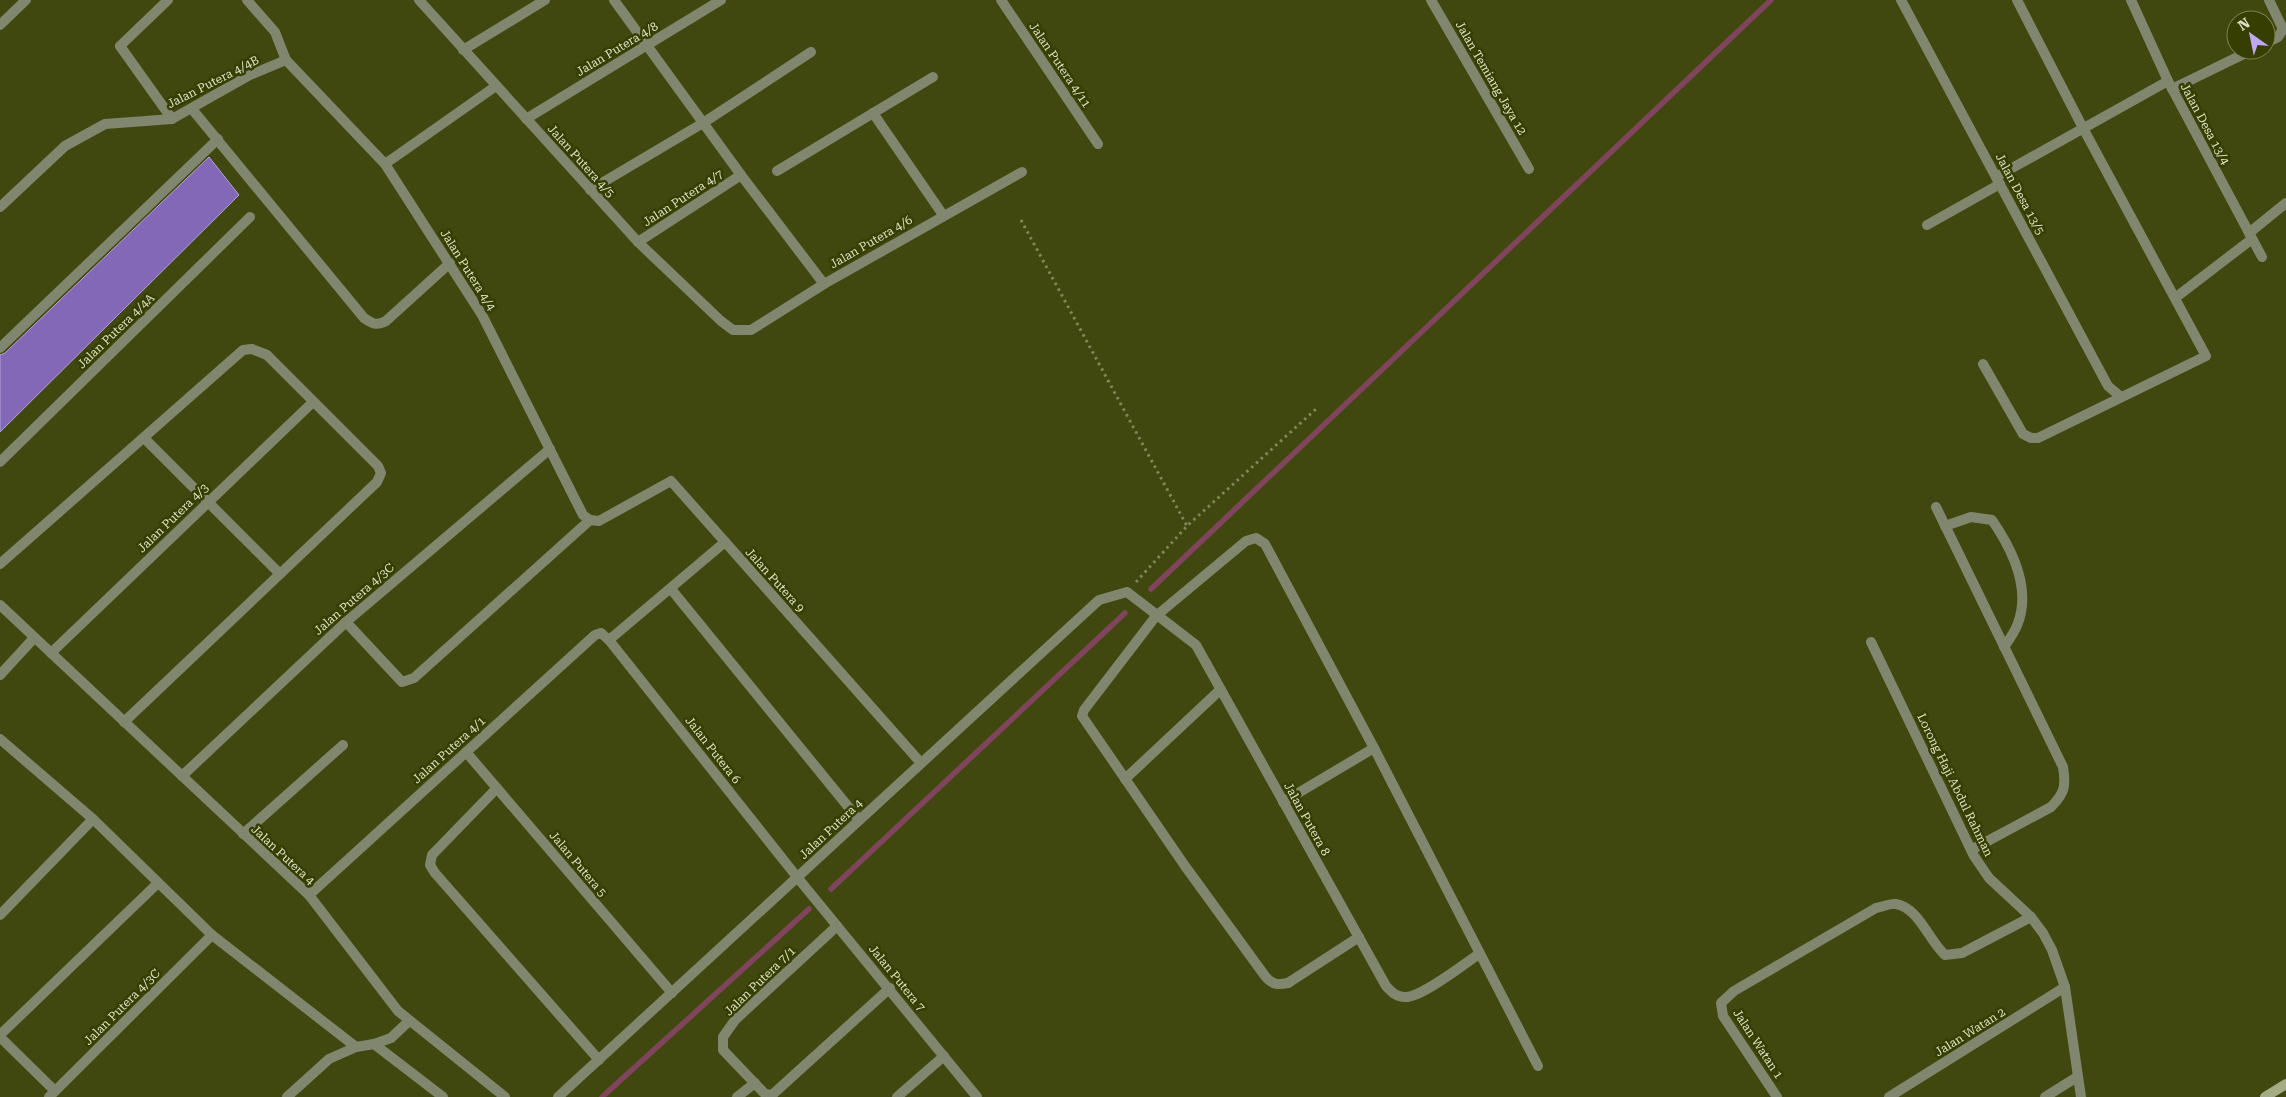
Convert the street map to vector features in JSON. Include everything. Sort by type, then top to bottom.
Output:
[{"type":"street","points":[[0,24],[26,0]]},
{"type":"street","points":[[168,0],[120,46],[172,119]]},
{"type":"street","points":[[247,0],[275,32],[286,60]]},
{"type":"street","name":"Jalan Putera 4/5","points":[[419,0],[638,242],[721,321],[733,330]]},
{"type":"street","points":[[463,50],[545,0]]},
{"type":"street","points":[[614,0],[741,175],[824,284]]},
{"type":"street","name":"Jalan Putera 4/8","points":[[526,118],[721,0]]},
{"type":"street","name":"Jalan Putera 4/11","points":[[1001,0],[1098,144]]},
{"type":"street","name":"Jalan Temiang Jaya 12","points":[[1431,0],[1529,169]]},
{"type":"street","name":"Jalan Desa 13/5","points":[[1901,0],[2108,386],[2121,397]]},
{"type":"street","points":[[1983,364],[2023,434],[2031,438],[2038,438],[2206,356],[2083,128],[2017,0]]},
{"type":"street","name":"Jalan Desa 13/4","points":[[2131,0],[2170,85],[2262,257]]},
{"type":"street","points":[[2276,15],[2283,30],[2276,38]]},
{"type":"street","points":[[590,190],[703,123],[811,52]]},
{"type":"street","name":"Jalan Putera 4/4B","points":[[0,207],[64,146],[105,124],[172,119],[250,75],[286,60]]},
{"type":"street","name":"Jalan Putera 4/4","points":[[286,60],[386,164],[482,315],[580,512],[590,520]]},
{"type":"street","points":[[1927,225],[2083,128],[2170,85],[2229,60]]},
{"type":"street","points":[[777,171],[933,77]]},
{"type":"street","points":[[386,164],[496,86]]},
{"type":"street","points":[[192,109],[364,318],[372,324],[378,325],[386,321],[450,264]]},
{"type":"street","points":[[874,113],[943,215]]},
{"type":"street","points":[[0,348],[218,139]]},
{"type":"street","name":"Jalan Putera 4/6","points":[[733,330],[751,330],[824,284],[1022,172]]},
{"type":"street","name":"Jalan Putera 4/7","points":[[638,242],[741,175]]},
{"type":"street","points":[[2175,298],[2251,236],[2286,203]]},
{"type":"street","name":"Jalan Putera 4/4A","points":[[0,462],[250,217]]},
{"type":"street","points":[[0,564],[144,438],[235,355],[243,350],[252,349],[267,355],[378,466],[381,473],[377,482],[124,722]]},
{"type":"street","name":"Jalan Putera 4/3","points":[[51,653],[312,402]]},
{"type":"street","points":[[144,438],[280,574]]},
{"type":"street","name":"Jalan Putera 4/3C","points":[[182,776],[346,622],[550,449]]},
{"type":"street","name":"Jalan Putera 9","points":[[590,520],[598,521],[671,481],[921,763]]},
{"type":"street","points":[[1936,507],[2063,767],[2066,783],[2060,797],[2051,807],[1971,850]]},
{"type":"street","points":[[1945,526],[1972,517],[1992,520],[2012,555],[2022,591],[2022,608],[2018,624],[2004,648]]},
{"type":"street","points":[[346,622],[402,682],[414,678],[590,520]]},
{"type":"street","points":[[1359,937],[1288,983],[1280,985],[1270,982],[1185,866],[1082,716],[1084,710],[1156,616],[1246,540],[1256,538],[1265,544],[1374,748],[1538,1066]]},
{"type":"street","points":[[609,640],[725,542]]},
{"type":"street","points":[[671,589],[859,820]]},
{"type":"street","name":"Jalan Putera 4","points":[[558,1097],[1099,600],[1127,592]]},
{"type":"street","name":"Jalan Putera 8","points":[[1127,592],[1156,616],[1188,637],[1196,646],[1386,986],[1395,995],[1406,998],[1420,993],[1479,954]]},
{"type":"street","points":[[0,605],[34,638],[0,675]]},
{"type":"street","name":"Jalan Putera 4/1","points":[[308,895],[595,635],[601,633],[609,640]]},
{"type":"street","name":"Jalan Putera 4","points":[[34,638],[308,895],[398,1011],[505,1097]]},
{"type":"street","name":"Jalan Putera 6","points":[[609,640],[797,876]]},
{"type":"street","name":"Lorong Haji Abdul Rahman","points":[[1872,642],[1971,850],[1989,878],[2030,917],[2043,933],[2052,950],[2065,987],[2081,1097]]},
{"type":"street","points":[[1125,779],[1220,690]]},
{"type":"street","points":[[0,739],[93,819],[212,935],[356,1047]]},
{"type":"street","points":[[244,834],[343,745]]},
{"type":"street","points":[[1283,802],[1374,748]]},
{"type":"street","name":"Jalan Putera 5","points":[[466,752],[672,993]]},
{"type":"street","points":[[497,788],[432,855],[430,865],[599,1060]]},
{"type":"street","points":[[0,915],[93,819]]},
{"type":"street","name":"Jalan Putera 7","points":[[797,876],[977,1097]]},
{"type":"street","points":[[52,1094],[0,1036],[158,883]]},
{"type":"street","name":"Jalan Watan 1","points":[[1777,1097],[1723,1016],[1721,1003],[1734,991],[1876,908],[1895,904],[1906,908],[1917,917],[1935,946],[1945,955],[1962,953],[2030,917]]},
{"type":"street","name":"Jalan Putera 7/1","points":[[837,926],[735,1020],[723,1037],[723,1050],[765,1094],[772,1095],[890,988]]},
{"type":"street","name":"Jalan Putera 4/3C","points":[[52,1094],[212,935]]},
{"type":"street","name":"Jalan Watan 2","points":[[1889,1097],[2065,987]]},
{"type":"street","points":[[287,1097],[329,1058],[356,1047],[374,1044],[391,1038],[409,1020]]},
{"type":"street","points":[[374,1044],[443,1097]]},
{"type":"street","points":[[897,1097],[944,1056]]},
{"type":"street","points":[[2045,1097],[2077,1077]]},
{"type":"street","points":[[737,1097],[755,1083]]},
{"type":"street","points":[[2265,1097],[2286,1084]]},
{"type":"path","points":[[1021,220],[1187,526]]},
{"type":"path","points":[[1127,592],[1187,526],[1316,409]]},
{"type":"building","points":[[209,157],[239,195],[0,432],[0,355],[5,353]]},
{"type":"waterway","points":[[1151,589],[1771,0]]},
{"type":"waterway","points":[[831,889],[1125,613]]},
{"type":"waterway","points":[[602,1097],[809,909]]}]
